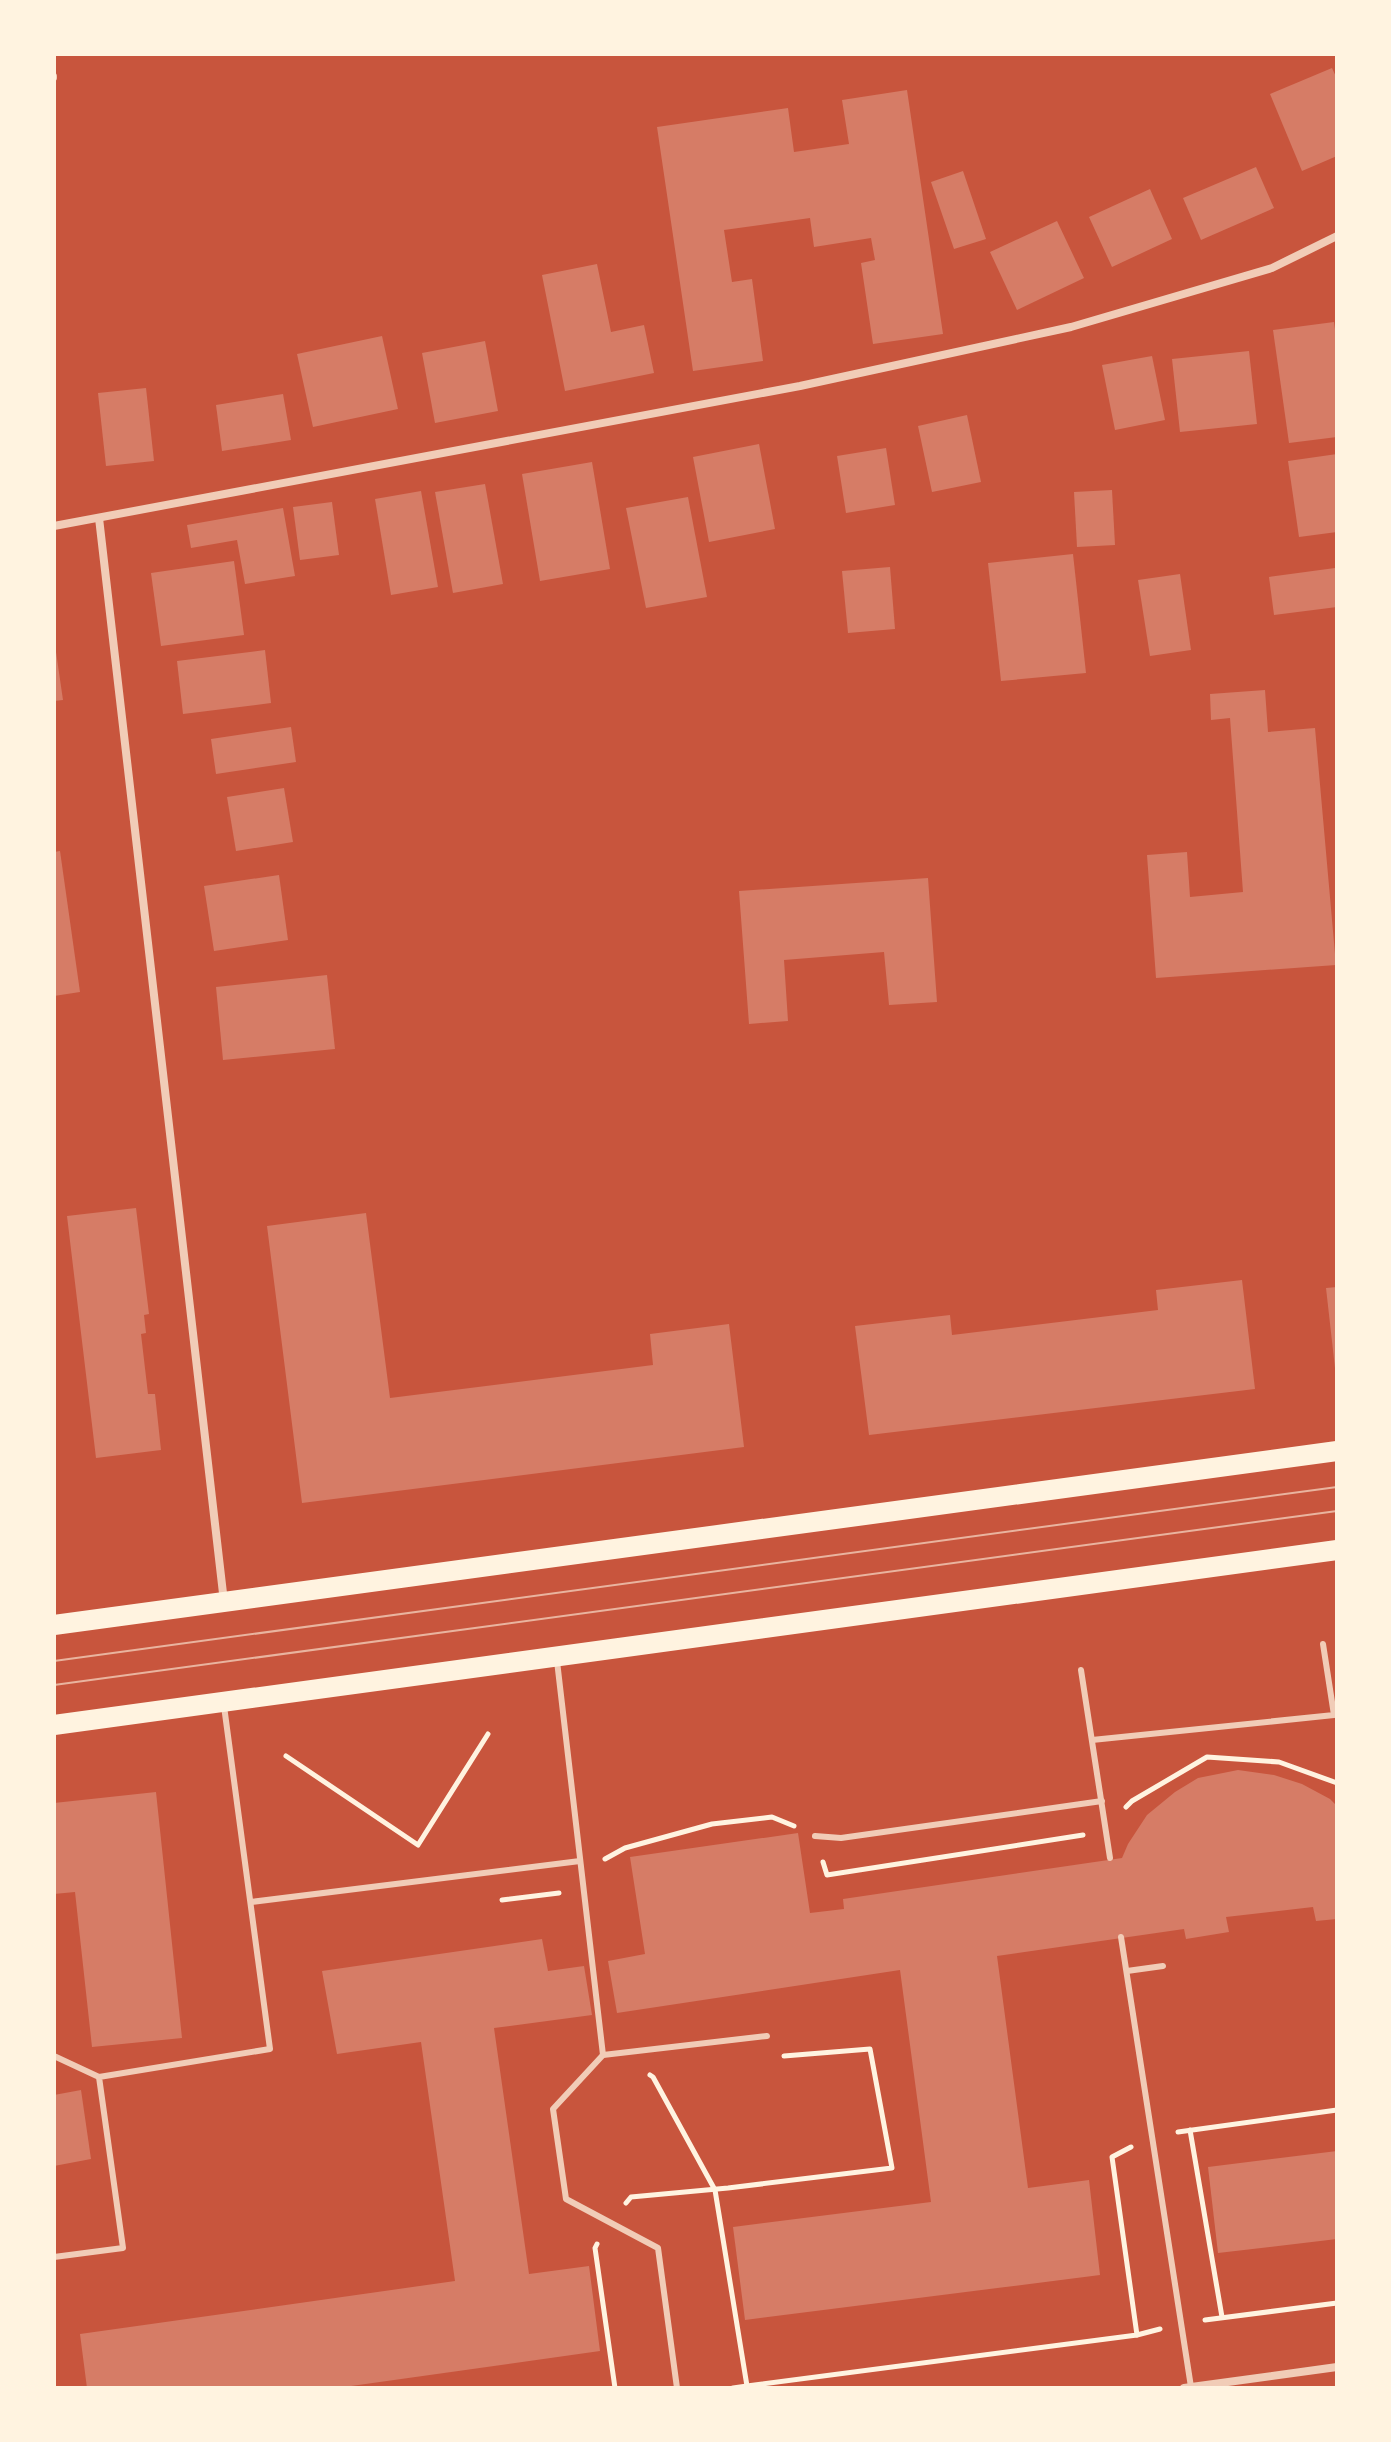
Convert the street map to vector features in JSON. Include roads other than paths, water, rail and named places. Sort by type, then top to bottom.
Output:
[{"type":"main road","points":[[54,1625],[1337,1451]]},
{"type":"main road","points":[[54,1725],[1337,1550]]},
{"type":"street","points":[[54,526],[800,386],[1071,327],[1272,268],[1337,236]]},
{"type":"street","points":[[99,518],[224,1602]]},
{"type":"street","points":[[1184,2388],[1337,2367]]},
{"type":"lane","points":[[1092,1740],[1334,1715],[1323,1644]]},
{"type":"lane","points":[[556,1657],[603,2055]]},
{"type":"lane","points":[[1081,1670],[1110,1858]]},
{"type":"lane","points":[[54,2056],[99,2077],[270,2049],[223,1702]]},
{"type":"lane","points":[[815,1836],[841,1838],[1102,1801]]},
{"type":"lane","points":[[251,1902],[580,1861]]},
{"type":"lane","points":[[1121,1937],[1191,2387]]},
{"type":"lane","points":[[1127,1971],[1163,1966]]},
{"type":"lane","points":[[677,2388],[658,2248],[566,2199],[553,2109],[603,2055],[767,2036]]},
{"type":"lane","points":[[54,2257],[123,2248],[99,2077]]},
{"type":"tram line","points":[[54,1661],[1337,1487]]},
{"type":"tram line","points":[[54,1685],[1337,1511]]}]
